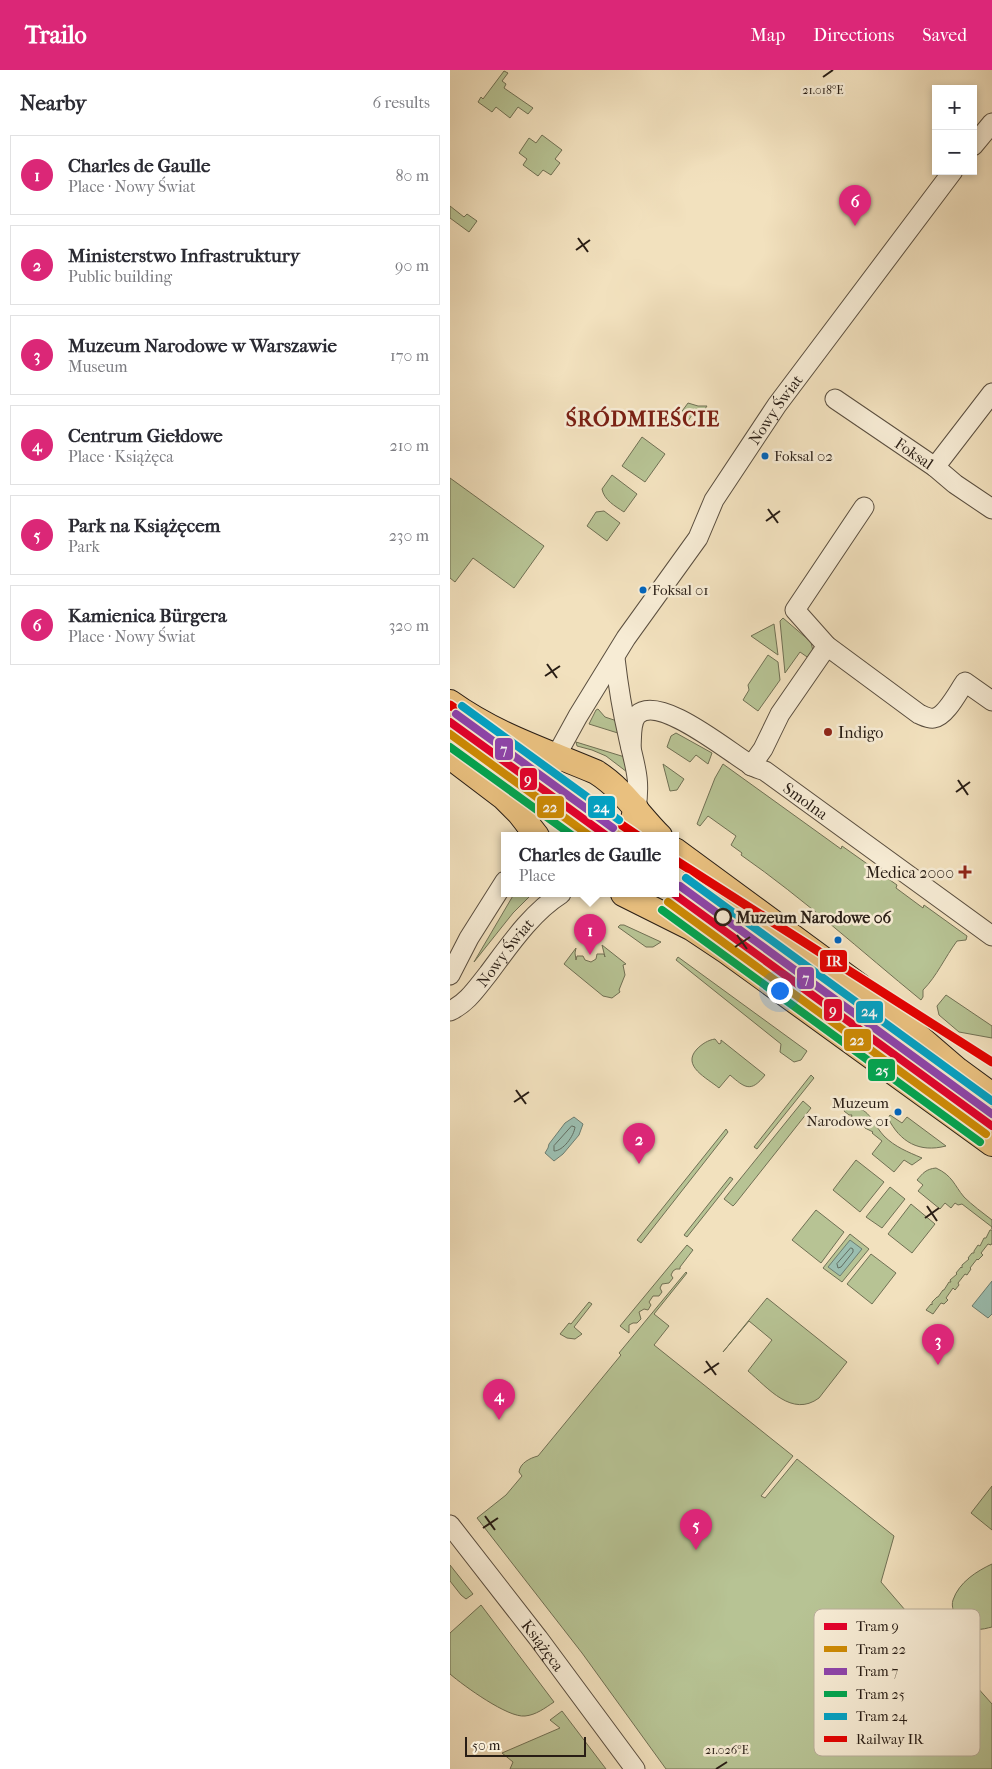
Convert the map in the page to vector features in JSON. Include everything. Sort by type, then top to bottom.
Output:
[{"type":"main road","points":[[450,702],[496,731],[607,778],[657,832]]},
{"type":"main road","points":[[530,832],[530,807],[535,792],[556,756]]},
{"type":"main road","points":[[450,757],[504,798],[530,832]]},
{"type":"main road","points":[[629,832],[636,808]]},
{"type":"main road","points":[[679,853],[860,986],[958,1070],[992,1095]]},
{"type":"main road","points":[[629,897],[691,928],[721,948],[992,1144]]},
{"type":"street","points":[[977,141],[992,123]]},
{"type":"street","name":"Nowy Świat","points":[[556,756],[626,638],[698,538],[714,500],[777,405],[950,175]]},
{"type":"street","points":[[935,467],[992,393]]},
{"type":"street","name":"Foksal","points":[[835,399],[935,467],[955,484],[992,509]]},
{"type":"street","points":[[864,507],[795,610],[827,646],[926,718],[937,718],[942,714],[965,682],[992,701]]},
{"type":"street","points":[[751,766],[763,749],[780,714],[827,646]]},
{"type":"street","points":[[615,658],[618,689],[639,780],[636,808]]},
{"type":"street","name":"Smolna","points":[[631,748],[633,724],[637,715],[644,711],[658,710],[685,722],[751,766],[765,771],[992,936]]},
{"type":"street","name":"Nowy Świat","points":[[450,975],[469,938],[501,887]]},
{"type":"street","name":"Nowy Świat","points":[[450,1012],[467,1001],[525,927],[542,909],[557,897]]},
{"type":"street","name":"Książęca","points":[[450,1524],[544,1645],[635,1769]]},
{"type":"green space","points":[[504,71],[508,73],[502,81],[506,84],[504,88],[533,108],[528,114],[518,107],[510,118],[496,107],[492,112],[478,102],[481,97],[483,99]]},
{"type":"green space","points":[[542,135],[562,150],[555,159],[560,163],[551,175],[543,170],[538,176],[523,165],[527,159],[519,153],[529,138],[536,143]]},
{"type":"green space","points":[[450,206],[464,217],[467,214],[477,221],[469,232],[450,218]]},
{"type":"green space","points":[[688,403],[707,406],[700,416],[694,412],[686,424],[677,418]]},
{"type":"green space","points":[[642,437],[665,454],[645,482],[622,466]]},
{"type":"green space","points":[[612,475],[637,494],[624,512],[610,502],[603,493],[602,489]]},
{"type":"green space","points":[[450,478],[544,546],[514,588],[473,558],[455,582],[450,578]]},
{"type":"green space","points":[[604,511],[620,523],[607,541],[587,526],[596,512]]},
{"type":"green space","points":[[783,618],[811,642],[813,651],[810,659],[800,652],[785,673],[780,621]]},
{"type":"green space","points":[[774,624],[778,655],[751,636]]},
{"type":"green space","points":[[768,655],[778,662],[780,680],[758,711],[743,700],[749,690],[748,685]]},
{"type":"green space","points":[[598,709],[605,717],[617,721],[621,734],[589,724]]},
{"type":"green space","points":[[676,733],[712,753],[708,764],[696,755],[690,762],[667,747],[671,736]]},
{"type":"green space","points":[[576,742],[628,758],[627,772],[606,756],[577,746]]},
{"type":"green space","points":[[663,764],[684,779],[677,790],[670,791]]},
{"type":"green space","points":[[723,764],[841,849],[842,846],[897,885],[896,888],[923,908],[924,905],[967,936],[966,940],[957,941],[933,979],[923,990],[921,1000],[810,907],[741,855],[742,853],[731,845],[736,836],[708,816],[700,826],[697,824],[715,778]]},
{"type":"green space","points":[[512,897],[529,897],[513,913],[474,962]]},
{"type":"green space","points":[[624,925],[661,942],[653,947],[646,947],[618,927]]},
{"type":"green space","points":[[602,945],[626,964],[623,965],[625,975],[619,990],[620,992],[612,998],[603,996],[564,964],[576,948],[576,960],[577,956],[583,956],[585,960],[591,962],[596,959],[597,954],[604,954],[605,957]]},
{"type":"green space","points":[[678,957],[807,1051],[801,1060],[794,1062],[780,1052],[781,1044],[676,960]]},
{"type":"green space","points":[[946,995],[992,1026],[992,1038],[959,1032],[939,1015],[937,1006]]},
{"type":"green space","points":[[715,1039],[719,1044],[721,1040],[765,1075],[756,1084],[748,1087],[730,1075],[719,1088],[698,1071],[692,1061],[697,1049],[705,1042]]},
{"type":"green space","points":[[811,1075],[814,1078],[757,1149],[754,1147]]},
{"type":"green space","points":[[803,1101],[811,1108],[733,1206],[724,1199]]},
{"type":"green space","points":[[845,1104],[865,1112],[888,1140],[922,1158],[912,1165],[904,1160],[894,1172],[872,1154],[882,1141],[873,1132],[865,1128],[865,1125],[863,1127],[858,1120],[856,1121],[851,1117],[852,1115],[844,1111]]},
{"type":"green space","points":[[890,1115],[902,1123],[907,1117],[946,1146],[927,1148],[911,1144],[898,1133],[888,1118]]},
{"type":"green space","points":[[726,1129],[728,1132],[641,1243],[637,1240]]},
{"type":"green space","points":[[856,1160],[884,1182],[860,1212],[833,1190]]},
{"type":"green space","points":[[936,1168],[946,1174],[964,1197],[992,1220],[992,1227],[962,1204],[958,1205],[955,1203],[951,1208],[945,1203],[940,1209],[918,1191],[923,1185],[917,1180],[925,1172]]},
{"type":"green space","points":[[730,1177],[733,1179],[687,1237],[684,1235]]},
{"type":"green space","points":[[890,1187],[905,1199],[882,1228],[866,1217]]},
{"type":"green space","points":[[911,1204],[935,1224],[912,1253],[888,1234]]},
{"type":"green space","points":[[816,1210],[844,1232],[821,1263],[792,1240]]},
{"type":"green space","points":[[990,1230],[992,1230],[991,1245],[988,1244],[981,1253],[983,1255],[977,1259],[967,1275],[965,1274],[955,1290],[953,1288],[946,1298],[948,1300],[944,1304],[941,1303],[933,1314],[926,1310],[951,1282],[950,1280],[974,1253],[978,1245],[980,1246]]},
{"type":"green space","points":[[850,1234],[869,1249],[842,1282],[823,1268]]},
{"type":"green space","points":[[687,1245],[693,1250],[680,1269],[673,1271],[671,1275],[673,1278],[669,1283],[662,1284],[660,1288],[662,1292],[659,1296],[653,1296],[649,1302],[651,1305],[648,1310],[644,1309],[639,1312],[641,1319],[637,1323],[629,1325],[629,1333],[620,1326]]},
{"type":"green space","points":[[871,1254],[896,1273],[872,1304],[847,1284]]},
{"type":"green space","points":[[686,1272],[654,1314],[669,1326],[654,1345],[793,1456],[761,1496],[765,1498],[797,1459],[894,1536],[881,1582],[904,1609],[814,1609],[814,1756],[980,1756],[980,1690],[992,1704],[992,1769],[666,1769],[582,1653],[477,1518],[506,1495],[522,1476],[519,1472],[521,1466],[538,1456],[621,1355],[619,1353]]},
{"type":"green space","points":[[767,1298],[847,1362],[819,1398],[809,1403],[799,1405],[790,1403],[772,1392],[748,1371],[772,1340],[749,1321],[723,1352]]},
{"type":"green space","points":[[589,1302],[592,1304],[574,1327],[582,1334],[575,1339],[567,1338],[560,1334],[569,1323],[571,1324]]},
{"type":"green space","points":[[992,1486],[992,1530],[971,1513]]},
{"type":"green space","points":[[992,1564],[992,1627],[981,1629],[980,1609],[953,1609],[952,1605],[956,1594],[964,1583],[980,1570]]},
{"type":"green space","points":[[450,1565],[473,1594],[466,1599],[450,1581]]},
{"type":"green space","points":[[481,1605],[554,1702],[533,1714],[517,1715],[497,1707],[450,1674],[450,1633]]},
{"type":"green space","points":[[562,1711],[606,1769],[510,1769],[513,1762],[502,1753],[560,1728],[550,1720]]},
{"type":"water","points":[[574,1117],[583,1124],[579,1135],[563,1154],[554,1161],[545,1153],[549,1144],[565,1123]]},
{"type":"water","points":[[850,1240],[862,1249],[840,1276],[828,1267]]},
{"type":"water","points":[[992,1281],[992,1314],[988,1318],[972,1306]]},
{"type":"tram line","name":"24","points":[[462,706],[619,820]]},
{"type":"tram line","name":"7","points":[[456,714],[613,828]]},
{"type":"tram line","name":"9","points":[[450,722],[601,832]]},
{"type":"tram line","name":"22","points":[[450,734],[585,832]]},
{"type":"tram line","name":"25","points":[[450,747],[567,832]]},
{"type":"tram line","name":"24","points":[[686,878],[992,1101]]},
{"type":"tram line","name":"7","points":[[680,886],[992,1114]]},
{"type":"tram line","name":"9","points":[[678,897],[992,1126]]},
{"type":"tram line","name":"22","points":[[668,902],[986,1134]]},
{"type":"tram line","name":"25","points":[[662,910],[980,1142]]},
{"type":"rail line","name":"IR","points":[[450,705],[632,832]]},
{"type":"rail line","name":"IR","points":[[679,863],[992,1062]]},
{"type":"place","name":"Kamienica Bürgera","points":[[855,226]]},
{"type":"place","name":"Foksal 02","points":[[765,456]]},
{"type":"place","name":"Foksal 01","points":[[643,590]]},
{"type":"place","name":"Indigo","points":[[828,732]]},
{"type":"place","name":"Medica 2000","points":[[965,872]]},
{"type":"place","name":"Muzeum Narodowe 06","points":[[723,917]]},
{"type":"place","name":"Charles de Gaulle","points":[[590,955]]},
{"type":"place","name":"Muzeum Narodowe 01","points":[[898,1112]]},
{"type":"place","name":"Ministerstwo Infrastruktury","points":[[639,1164]]},
{"type":"place","name":"Muzeum Narodowe w Warszawie","points":[[938,1365]]},
{"type":"place","name":"Centrum Giełdowe","points":[[499,1420]]},
{"type":"place","name":"Park na Książęcem","points":[[696,1550]]},
{"type":"district","name":"ŚRÓDMIEŚCIE","points":[[643,419]]}]
